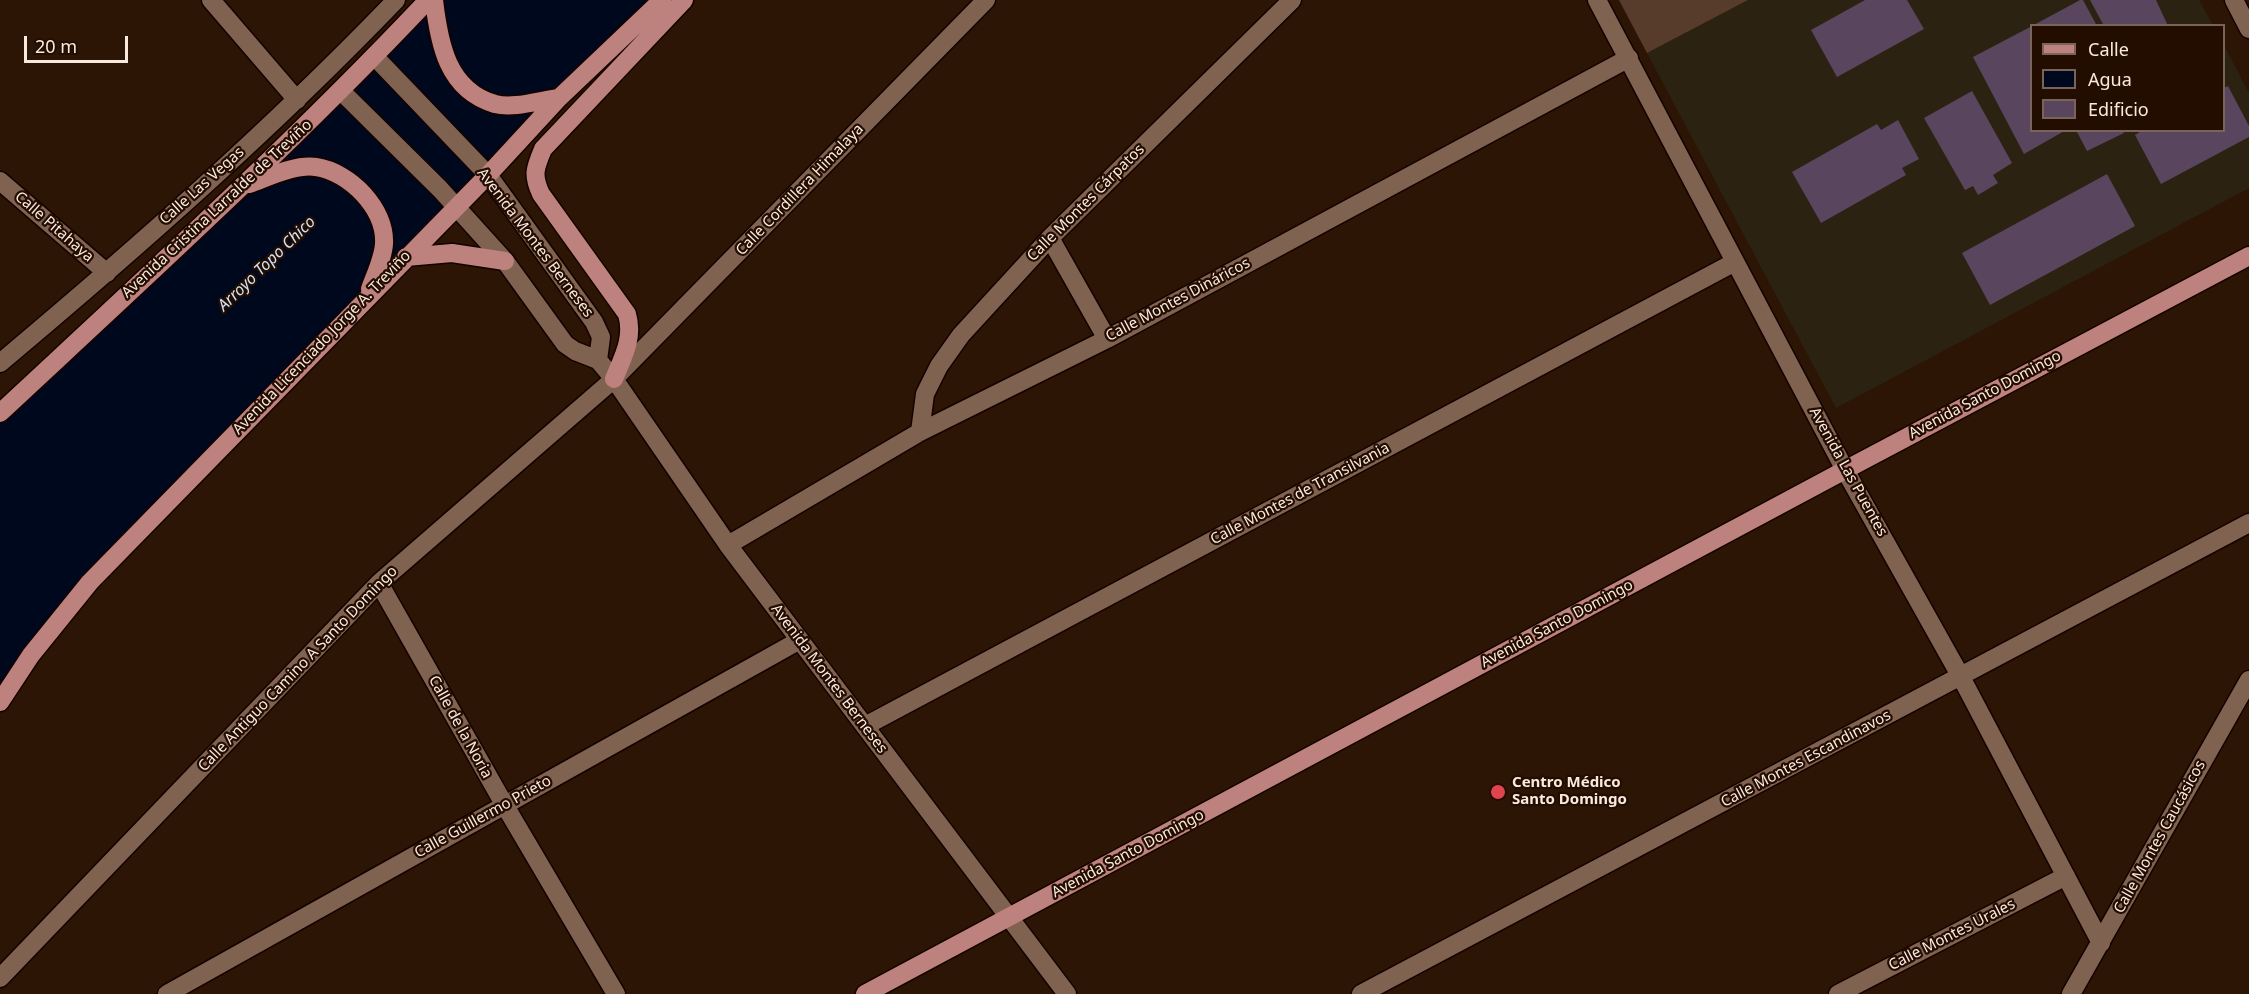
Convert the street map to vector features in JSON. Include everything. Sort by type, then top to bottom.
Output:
[{"type":"main road","name":"Avenida Cristina Larralde de Treviño","points":[[0,413],[245,185],[342,91],[428,0]]},
{"type":"main road","points":[[434,0],[437,23],[449,68],[458,81],[476,94],[496,104],[527,103],[559,98]]},
{"type":"main road","name":"Avenida Licenciado Jorge A. Treviño","points":[[0,702],[31,656],[90,582],[488,175],[559,98],[662,0]]},
{"type":"main road","points":[[614,379],[628,344],[631,326],[627,314],[541,194],[536,183],[535,168],[543,149],[684,0]]},
{"type":"main road","points":[[245,185],[298,168],[315,166],[338,173],[352,182],[369,201],[381,226],[384,244],[368,296]]},
{"type":"main road","points":[[406,257],[452,253],[505,261]]},
{"type":"main road","name":"Avenida Santo Domingo","points":[[865,994],[2249,256]]},
{"type":"street","points":[[211,0],[297,100]]},
{"type":"street","name":"Calle Las Vegas","points":[[0,363],[107,273],[297,100],[396,0]]},
{"type":"street","name":"Calle Cordillera Himalaya","points":[[614,379],[986,0]]},
{"type":"street","name":"Calle Montes Cárpatos","points":[[920,432],[925,394],[939,366],[961,335],[1050,238],[1292,0]]},
{"type":"street","name":"Avenida Las Puentes","points":[[1597,0],[1845,470],[1961,677],[2101,943]]},
{"type":"street","points":[[2234,0],[2249,29]]},
{"type":"street","name":"Avenida Montes Berneses","points":[[375,57],[488,175],[594,322],[601,337],[598,360]]},
{"type":"street","name":"Calle Montes Dináricos","points":[[728,544],[920,432],[1107,339],[1629,58]]},
{"type":"street","name":"Avenida Montes Berneses","points":[[342,91],[440,189],[505,261],[565,344],[575,351],[598,360],[614,379],[728,544],[1067,994]]},
{"type":"street","name":"Calle Pitahaya","points":[[0,181],[107,273]]},
{"type":"street","points":[[1050,238],[1107,339]]},
{"type":"street","name":"Calle Montes de Transilvania","points":[[865,726],[1735,262]]},
{"type":"street","name":"Calle Antiguo Camino A Santo Domingo","points":[[0,978],[380,583],[614,379]]},
{"type":"street","name":"Calle Montes Escandinavos","points":[[1361,994],[2249,523]]},
{"type":"street","name":"Calle de la Noria","points":[[380,583],[504,804],[616,994]]},
{"type":"street","name":"Calle Guillermo Prieto","points":[[167,994],[800,640]]},
{"type":"street","name":"Calle Montes Caucásicos","points":[[2071,994],[2249,680]]},
{"type":"street","name":"Calle Montes Urales","points":[[1838,994],[2066,876]]},
{"type":"shaded area","points":[[1619,0],[1748,0],[1647,53]]},
{"type":"shaded area","points":[[1748,0],[2199,0],[2212,24],[2030,24],[2030,132],[2225,132],[2225,47],[2249,93],[2249,188],[1836,408],[1647,53]]},
{"type":"water","name":"Arroyo Topo Chico","points":[[428,0],[662,0],[90,582],[0,702],[0,413]]},
{"type":"building","points":[[1865,0],[1907,0],[1924,29],[1837,77],[1811,30]]},
{"type":"building","points":[[2083,0],[2096,24],[2036,24]]},
{"type":"building","points":[[2090,0],[2156,0],[2167,24],[2103,24]]},
{"type":"building","points":[[2030,27],[2030,132],[2062,132],[2024,154],[1973,57]]},
{"type":"building","points":[[2228,86],[2249,126],[2249,137],[2161,184],[2135,135],[2140,132],[2225,132],[2225,88]]},
{"type":"building","points":[[1972,91],[2012,163],[1993,175],[1998,183],[1978,195],[1973,186],[1965,190],[1924,118]]},
{"type":"building","points":[[1898,120],[1919,159],[1902,168],[1906,175],[1821,223],[1792,172],[1877,124],[1881,130]]},
{"type":"building","points":[[2077,132],[2124,133],[2087,151]]},
{"type":"building","points":[[2107,174],[2135,226],[1990,305],[1962,253]]},
{"type":"place","name":"Centro Médico Santo Domingo","points":[[1498,792]]}]
